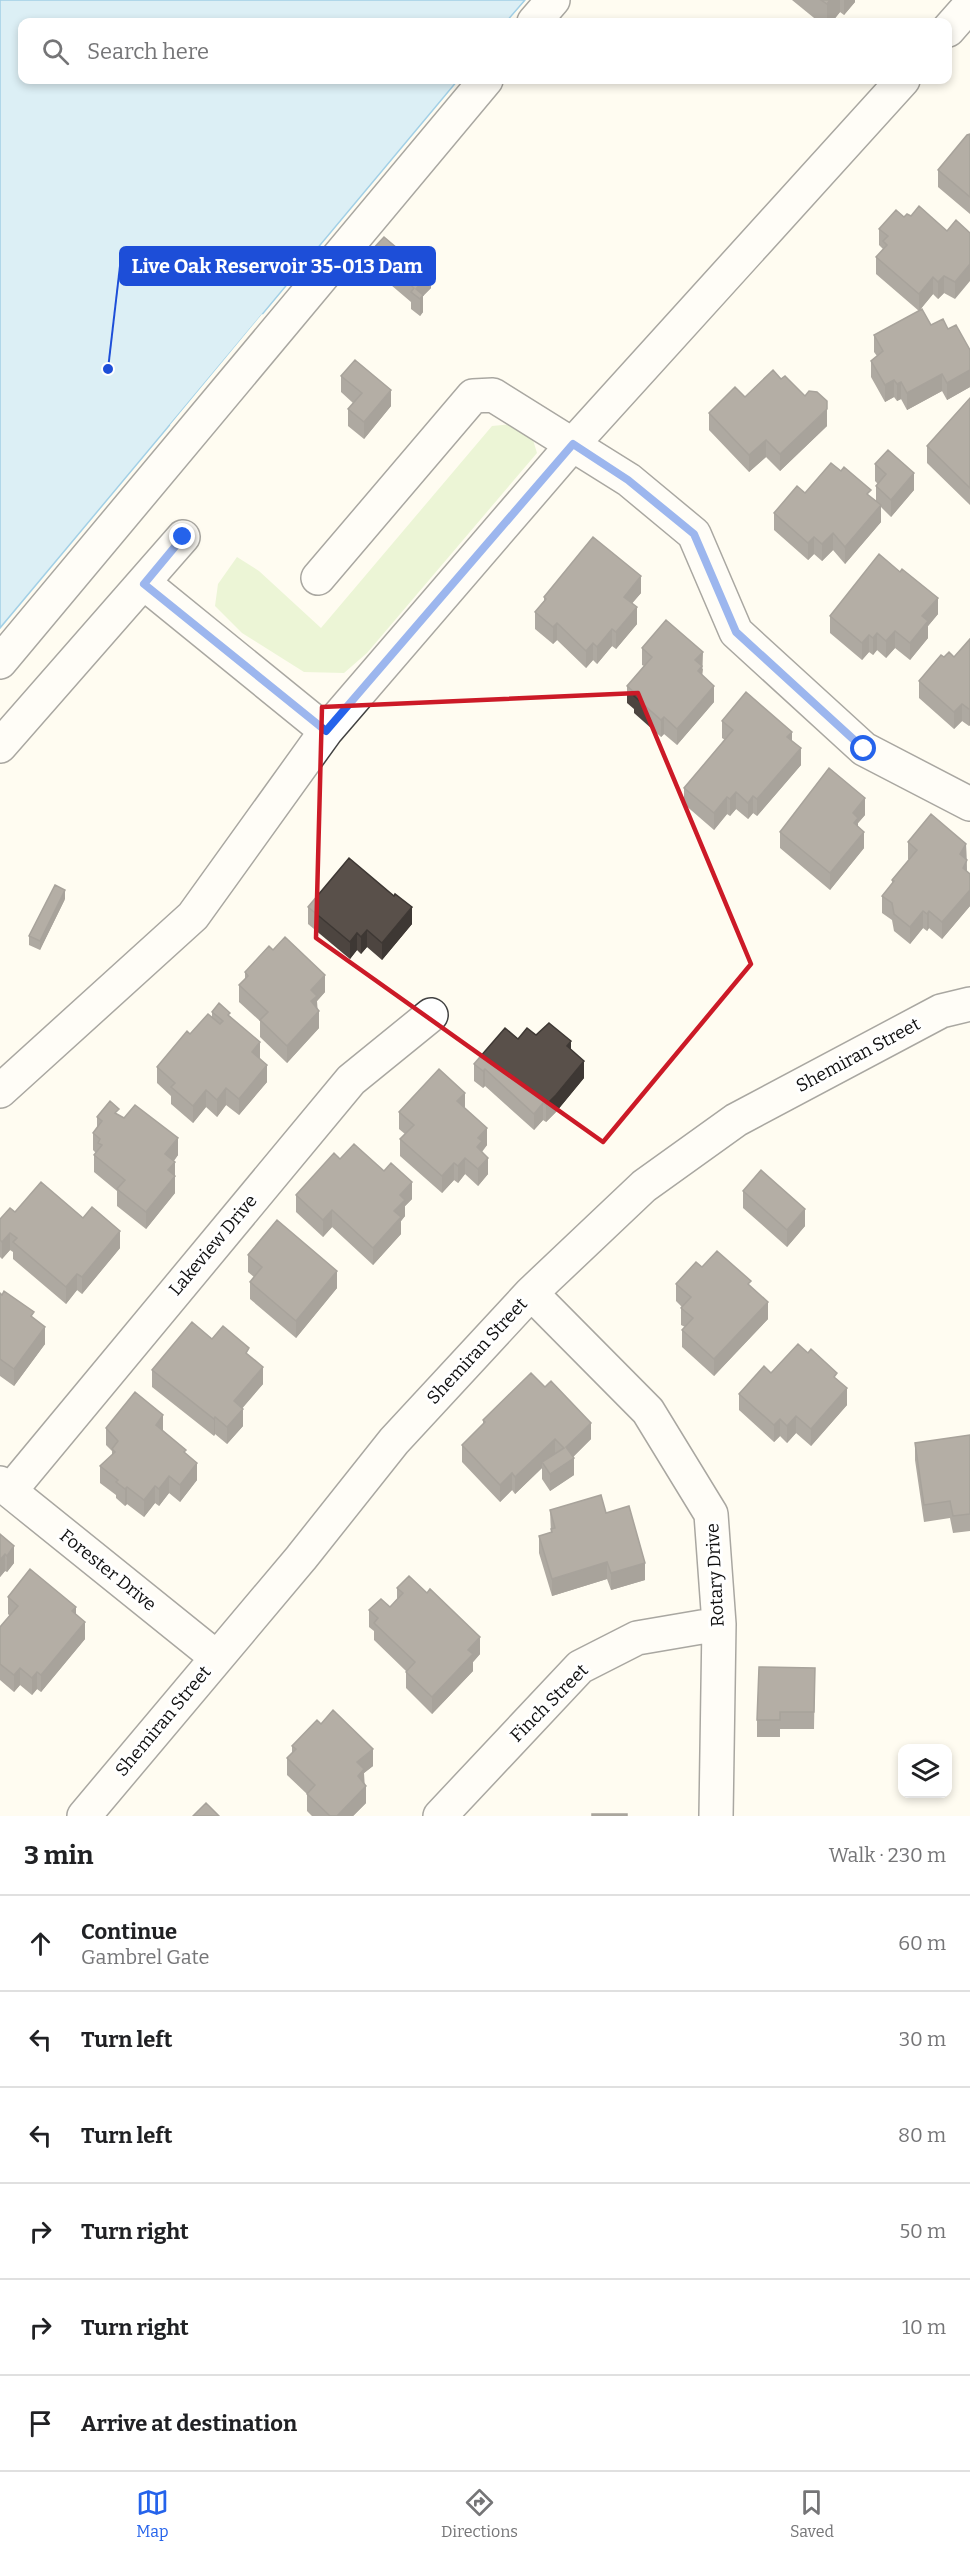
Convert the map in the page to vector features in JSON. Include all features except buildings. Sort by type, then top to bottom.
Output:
[{"type":"street","points":[[537,18],[553,0]]},
{"type":"street","points":[[952,25],[970,5]]},
{"type":"street","points":[[0,662],[483,84]]},
{"type":"street","points":[[0,1090],[193,916],[326,731],[573,444],[899,84]]},
{"type":"street","points":[[318,578],[473,396],[493,395],[628,480],[694,534],[736,632],[864,749],[970,804]]},
{"type":"street","points":[[0,746],[183,537]]},
{"type":"street","points":[[144,584],[326,731]]},
{"type":"street","name":"Shemiran Street","points":[[84,1816],[301,1558],[394,1440],[531,1293],[644,1186],[736,1120],[941,1011],[970,1004]]},
{"type":"street","name":"Lakeview Drive","points":[[5,1487],[351,1080],[431,1015]]},
{"type":"street","name":"Rotary Drive","points":[[531,1293],[648,1411],[711,1514],[718,1624],[716,1816]]},
{"type":"street","name":"Forester Drive","points":[[5,1487],[216,1657]]},
{"type":"street","name":"Finch Street","points":[[440,1816],[580,1667],[637,1638],[718,1624]]},
{"type":"highlighted area","points":[[638,693],[751,964],[603,1142],[316,938],[322,707]]},
{"type":"green space","points":[[514,424],[530,430],[537,453],[367,653],[344,673],[304,672],[242,633],[215,606],[218,584],[237,557],[259,571],[321,628],[492,426]]},
{"type":"water","points":[[0,0],[525,0],[509,18],[18,18],[18,84],[455,84],[0,628]]},
{"type":"pier","points":[[262,314],[265,316],[172,427],[170,425]]},
{"type":"place","name":"Live Oak Reservoir 35-013 Dam","points":[[108,369]]},
{"type":"route","points":[[183,537],[144,584],[326,731],[573,444],[628,480],[694,534],[736,632],[864,749]]}]
